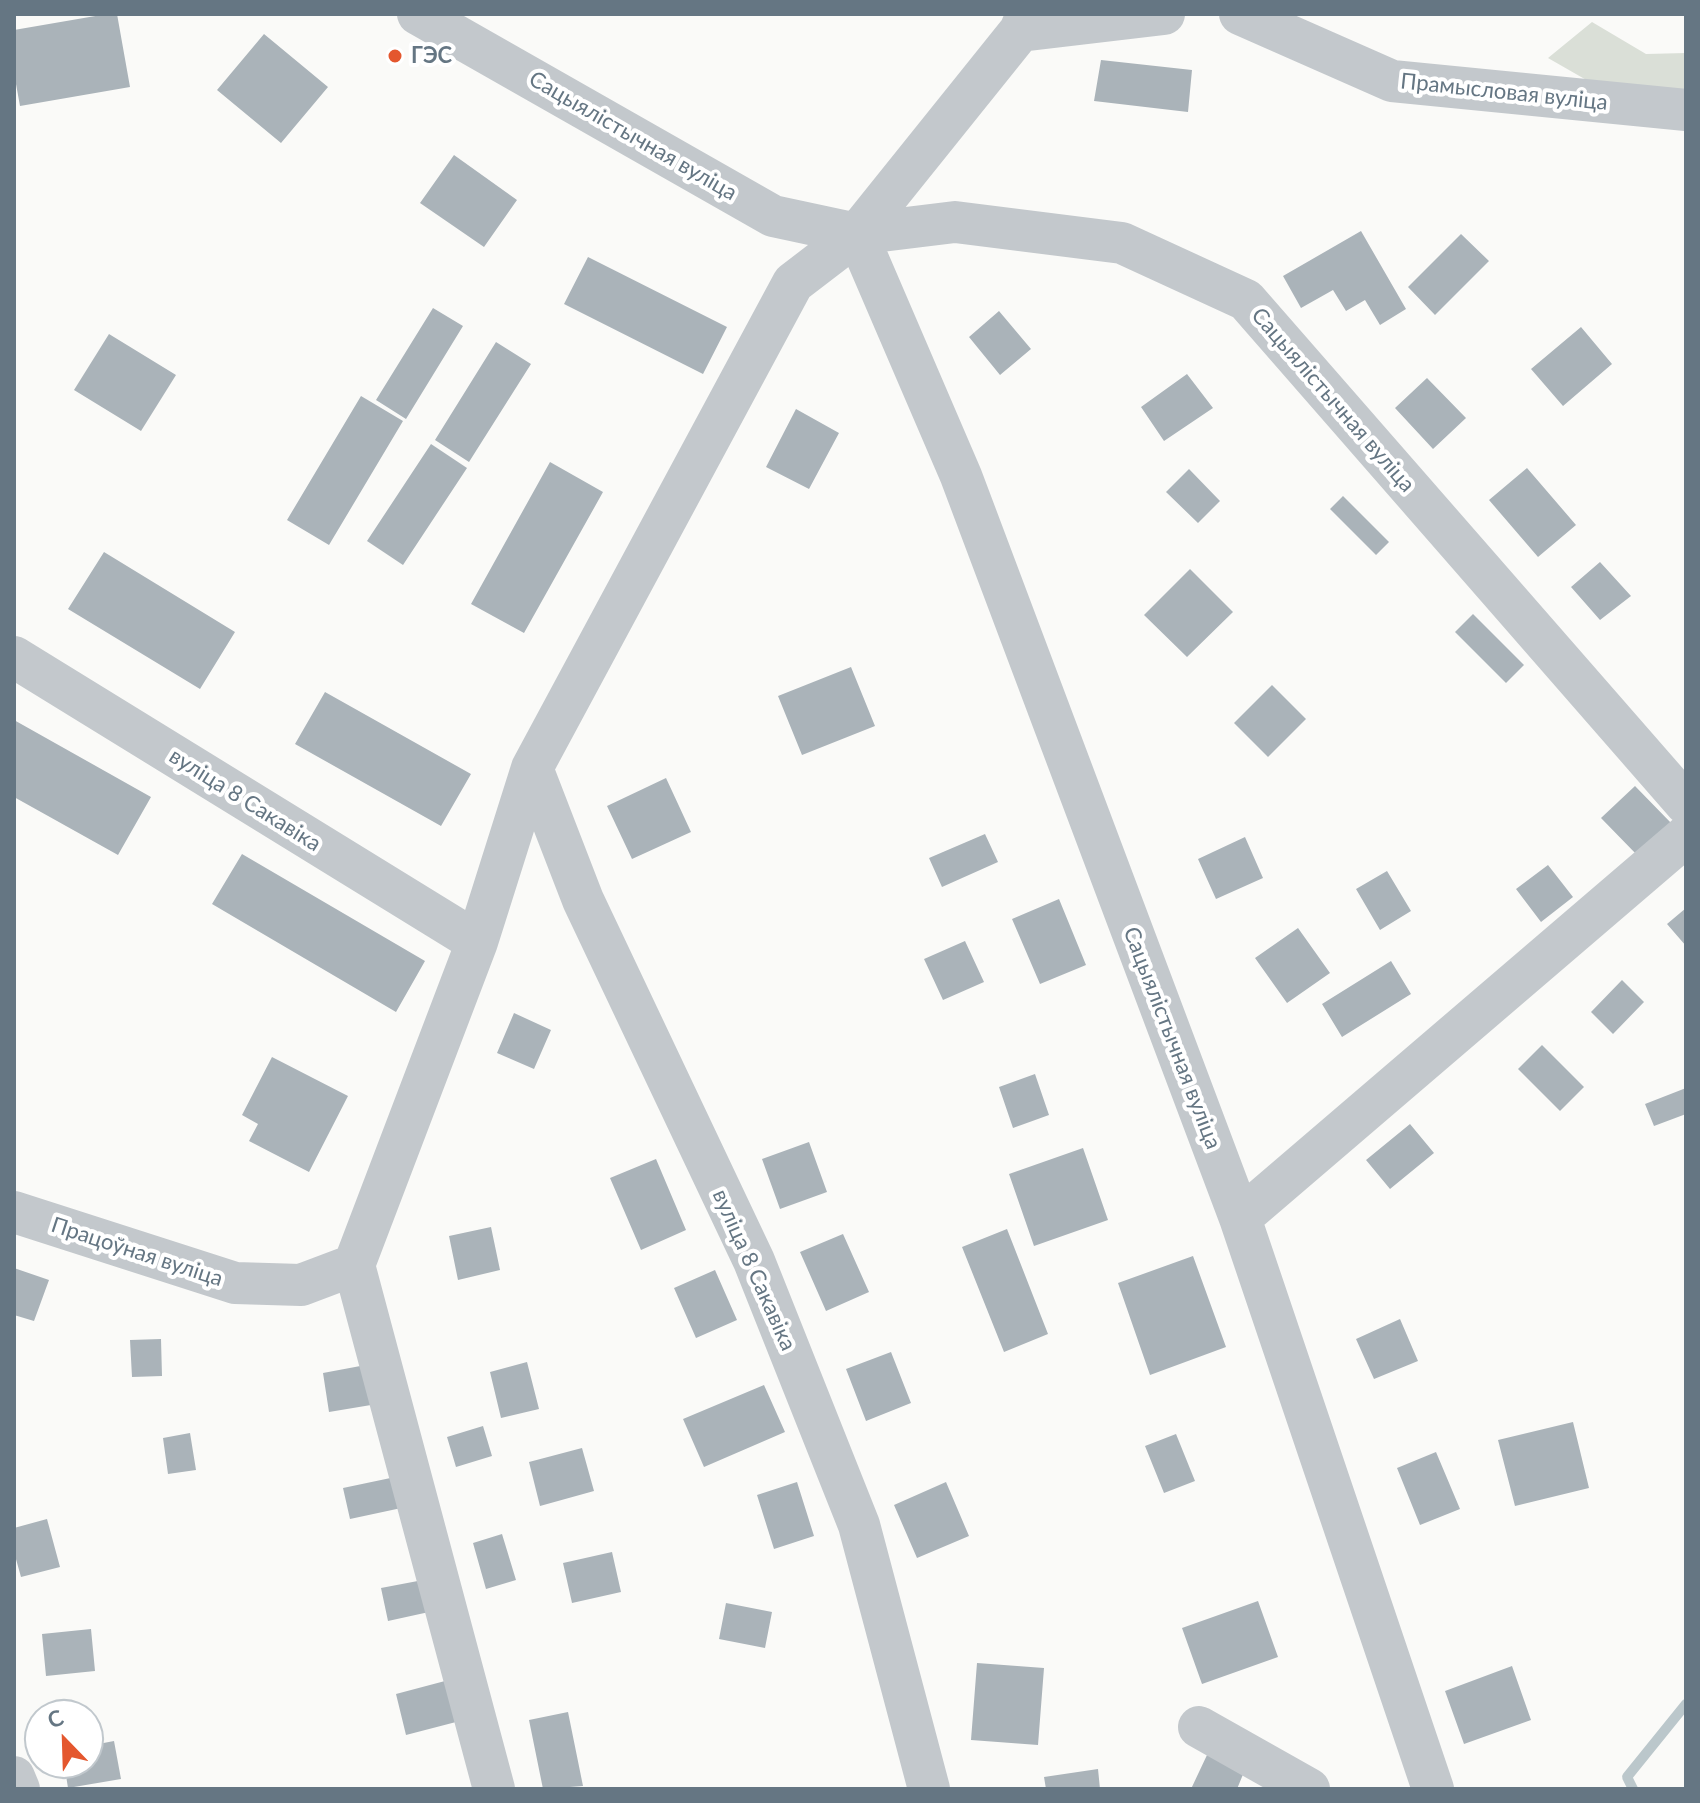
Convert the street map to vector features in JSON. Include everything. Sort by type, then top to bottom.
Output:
[{"type":"street","name":"Сацыялістычная вуліца","points":[[418,14],[773,216],[857,234],[955,222],[1122,243],[1246,300],[1686,804]]},
{"type":"street","points":[[494,1789],[354,1265],[477,942],[532,768],[793,283],[857,234],[1024,22],[1164,14]]},
{"type":"street","name":"Прамысловая вуліца","points":[[1240,14],[1392,81],[1686,110]]},
{"type":"street","name":"Сацыялістычная вуліца","points":[[857,234],[961,476],[1240,1218],[1433,1789]]},
{"type":"street","name":"вуліца 8 Сакавіка","points":[[14,657],[477,942]]},
{"type":"street","name":"вуліца 8 Сакавіка","points":[[532,768],[583,900],[754,1261],[859,1525],[929,1789]]},
{"type":"street","points":[[1240,1218],[1686,836]]},
{"type":"street","name":"Працоўная вуліца","points":[[14,1212],[235,1283],[301,1285],[354,1265]]},
{"type":"street","points":[[1199,1727],[1309,1789]]},
{"type":"street","points":[[14,1777],[19,1789]]},
{"type":"shaded area","points":[[1592,22],[1646,54],[1686,53],[1686,101],[1644,113],[1548,58]]},
{"type":"building","points":[[117,14],[130,87],[20,106],[14,73],[14,30]]},
{"type":"building","points":[[264,34],[328,87],[281,143],[217,90]]},
{"type":"building","points":[[1101,60],[1192,70],[1188,112],[1094,101]]},
{"type":"building","points":[[454,155],[517,200],[484,247],[420,203]]},
{"type":"building","points":[[1361,231],[1406,309],[1380,325],[1365,300],[1346,311],[1333,290],[1301,308],[1283,276]]},
{"type":"building","points":[[1461,234],[1489,261],[1435,315],[1408,287]]},
{"type":"building","points":[[588,257],[727,327],[703,374],[564,304]]},
{"type":"building","points":[[433,308],[463,326],[406,419],[376,400]]},
{"type":"building","points":[[999,311],[1031,349],[1000,375],[969,337]]},
{"type":"building","points":[[1581,327],[1612,364],[1563,406],[1531,369]]},
{"type":"building","points":[[109,334],[176,375],[141,431],[74,390]]},
{"type":"building","points":[[496,342],[531,364],[469,462],[435,440]]},
{"type":"building","points":[[1187,374],[1213,408],[1164,441],[1141,407]]},
{"type":"building","points":[[1427,378],[1466,418],[1433,449],[1395,408]]},
{"type":"building","points":[[361,396],[403,421],[329,545],[287,520]]},
{"type":"building","points":[[796,409],[839,433],[809,489],[766,467]]},
{"type":"building","points":[[431,444],[467,468],[403,565],[367,541]]},
{"type":"building","points":[[550,462],[603,492],[524,633],[471,604]]},
{"type":"building","points":[[1527,468],[1576,525],[1538,557],[1489,500]]},
{"type":"building","points":[[1189,469],[1220,501],[1198,523],[1166,492]]},
{"type":"building","points":[[1343,496],[1389,542],[1376,555],[1330,509]]},
{"type":"building","points":[[104,552],[235,632],[200,689],[68,609]]},
{"type":"building","points":[[1600,562],[1631,596],[1600,620],[1571,587]]},
{"type":"building","points":[[1190,569],[1233,612],[1187,657],[1144,615]]},
{"type":"building","points":[[1473,614],[1524,665],[1506,683],[1455,632]]},
{"type":"building","points":[[851,667],[875,726],[802,755],[778,696]]},
{"type":"building","points":[[1272,685],[1306,719],[1268,757],[1234,723]]},
{"type":"building","points":[[325,692],[471,774],[441,826],[295,744]]},
{"type":"building","points":[[14,720],[151,797],[118,855],[14,797]]},
{"type":"building","points":[[666,778],[691,832],[632,859],[607,806]]},
{"type":"building","points":[[1635,786],[1672,824],[1638,856],[1601,818]]},
{"type":"building","points":[[985,834],[998,862],[942,887],[929,858]]},
{"type":"building","points":[[1245,837],[1263,878],[1216,899],[1198,859]]},
{"type":"building","points":[[242,854],[425,961],[396,1012],[212,904]]},
{"type":"building","points":[[1548,865],[1573,897],[1541,922],[1516,889]]},
{"type":"building","points":[[1387,871],[1411,911],[1380,930],[1356,889]]},
{"type":"building","points":[[1059,899],[1086,965],[1040,984],[1012,919]]},
{"type":"building","points":[[1686,908],[1686,946],[1667,924]]},
{"type":"building","points":[[1298,928],[1330,973],[1287,1003],[1255,958]]},
{"type":"building","points":[[965,941],[984,982],[943,1000],[924,959]]},
{"type":"building","points":[[1391,961],[1411,994],[1342,1037],[1322,1004]]},
{"type":"building","points":[[1622,980],[1644,1002],[1613,1034],[1591,1012]]},
{"type":"building","points":[[514,1013],[551,1030],[534,1069],[497,1053]]},
{"type":"building","points":[[1542,1045],[1584,1087],[1560,1111],[1518,1069]]},
{"type":"building","points":[[272,1057],[348,1096],[309,1172],[249,1141],[258,1124],[242,1115]]},
{"type":"building","points":[[1035,1074],[1049,1115],[1013,1128],[999,1087]]},
{"type":"building","points":[[1686,1088],[1686,1114],[1654,1126],[1645,1104]]},
{"type":"building","points":[[1410,1124],[1434,1153],[1390,1189],[1366,1160]]},
{"type":"building","points":[[809,1142],[827,1192],[780,1209],[762,1159]]},
{"type":"building","points":[[1083,1148],[1108,1220],[1034,1246],[1009,1174]]},
{"type":"building","points":[[656,1159],[686,1230],[641,1250],[610,1178]]},
{"type":"building","points":[[491,1227],[500,1270],[458,1280],[449,1236]]},
{"type":"building","points":[[1007,1229],[1048,1334],[1004,1352],[962,1247]]},
{"type":"building","points":[[843,1234],[869,1292],[826,1311],[800,1252]]},
{"type":"building","points":[[1193,1256],[1226,1347],[1150,1375],[1118,1283]]},
{"type":"building","points":[[14,1268],[49,1280],[34,1321],[14,1315]]},
{"type":"building","points":[[715,1270],[737,1320],[696,1338],[674,1288]]},
{"type":"building","points":[[1400,1319],[1418,1361],[1374,1379],[1356,1339]]},
{"type":"building","points":[[161,1339],[162,1376],[132,1377],[130,1340]]},
{"type":"building","points":[[891,1352],[911,1403],[866,1421],[846,1369]]},
{"type":"building","points":[[527,1362],[539,1409],[501,1418],[490,1372]]},
{"type":"building","points":[[371,1364],[377,1404],[329,1412],[323,1373]]},
{"type":"building","points":[[764,1385],[785,1432],[704,1467],[683,1419]]},
{"type":"building","points":[[1573,1422],[1589,1488],[1515,1506],[1498,1440]]},
{"type":"building","points":[[483,1426],[492,1456],[456,1467],[447,1437]]},
{"type":"building","points":[[190,1433],[196,1470],[168,1474],[163,1438]]},
{"type":"building","points":[[1176,1434],[1195,1481],[1164,1493],[1145,1446]]},
{"type":"building","points":[[582,1448],[594,1491],[540,1506],[529,1462]]},
{"type":"building","points":[[1436,1452],[1460,1509],[1420,1525],[1397,1468]]},
{"type":"building","points":[[400,1476],[406,1507],[350,1519],[343,1488]]},
{"type":"building","points":[[797,1482],[814,1536],[774,1549],[757,1495]]},
{"type":"building","points":[[946,1482],[969,1536],[917,1558],[894,1505]]},
{"type":"building","points":[[47,1519],[60,1567],[21,1577],[14,1552],[14,1528]]},
{"type":"building","points":[[502,1534],[516,1580],[486,1589],[473,1543]]},
{"type":"building","points":[[612,1552],[621,1592],[572,1603],[563,1563]]},
{"type":"building","points":[[423,1580],[429,1612],[388,1621],[381,1588]]},
{"type":"building","points":[[1258,1601],[1278,1657],[1202,1684],[1182,1628]]},
{"type":"building","points":[[726,1603],[772,1612],[765,1648],[719,1639]]},
{"type":"building","points":[[91,1629],[95,1671],[46,1676],[42,1634]]},
{"type":"building","points":[[977,1663],[1044,1668],[1038,1745],[971,1740]]},
{"type":"building","points":[[1512,1666],[1531,1720],[1464,1744],[1445,1691]]},
{"type":"building","points":[[445,1681],[456,1722],[406,1735],[396,1694]]},
{"type":"building","points":[[568,1712],[583,1786],[543,1789],[529,1720]]},
{"type":"building","points":[[114,1741],[121,1779],[68,1788],[67,1779],[104,1779],[104,1743]]},
{"type":"building","points":[[1207,1755],[1244,1772],[1237,1789],[1191,1789]]},
{"type":"building","points":[[1098,1769],[1100,1789],[1046,1789],[1044,1777]]},
{"type":"waterway","points":[[1633,1789],[1627,1777],[1686,1704]]},
{"type":"place","name":"ГЭС","points":[[395,56]]}]
